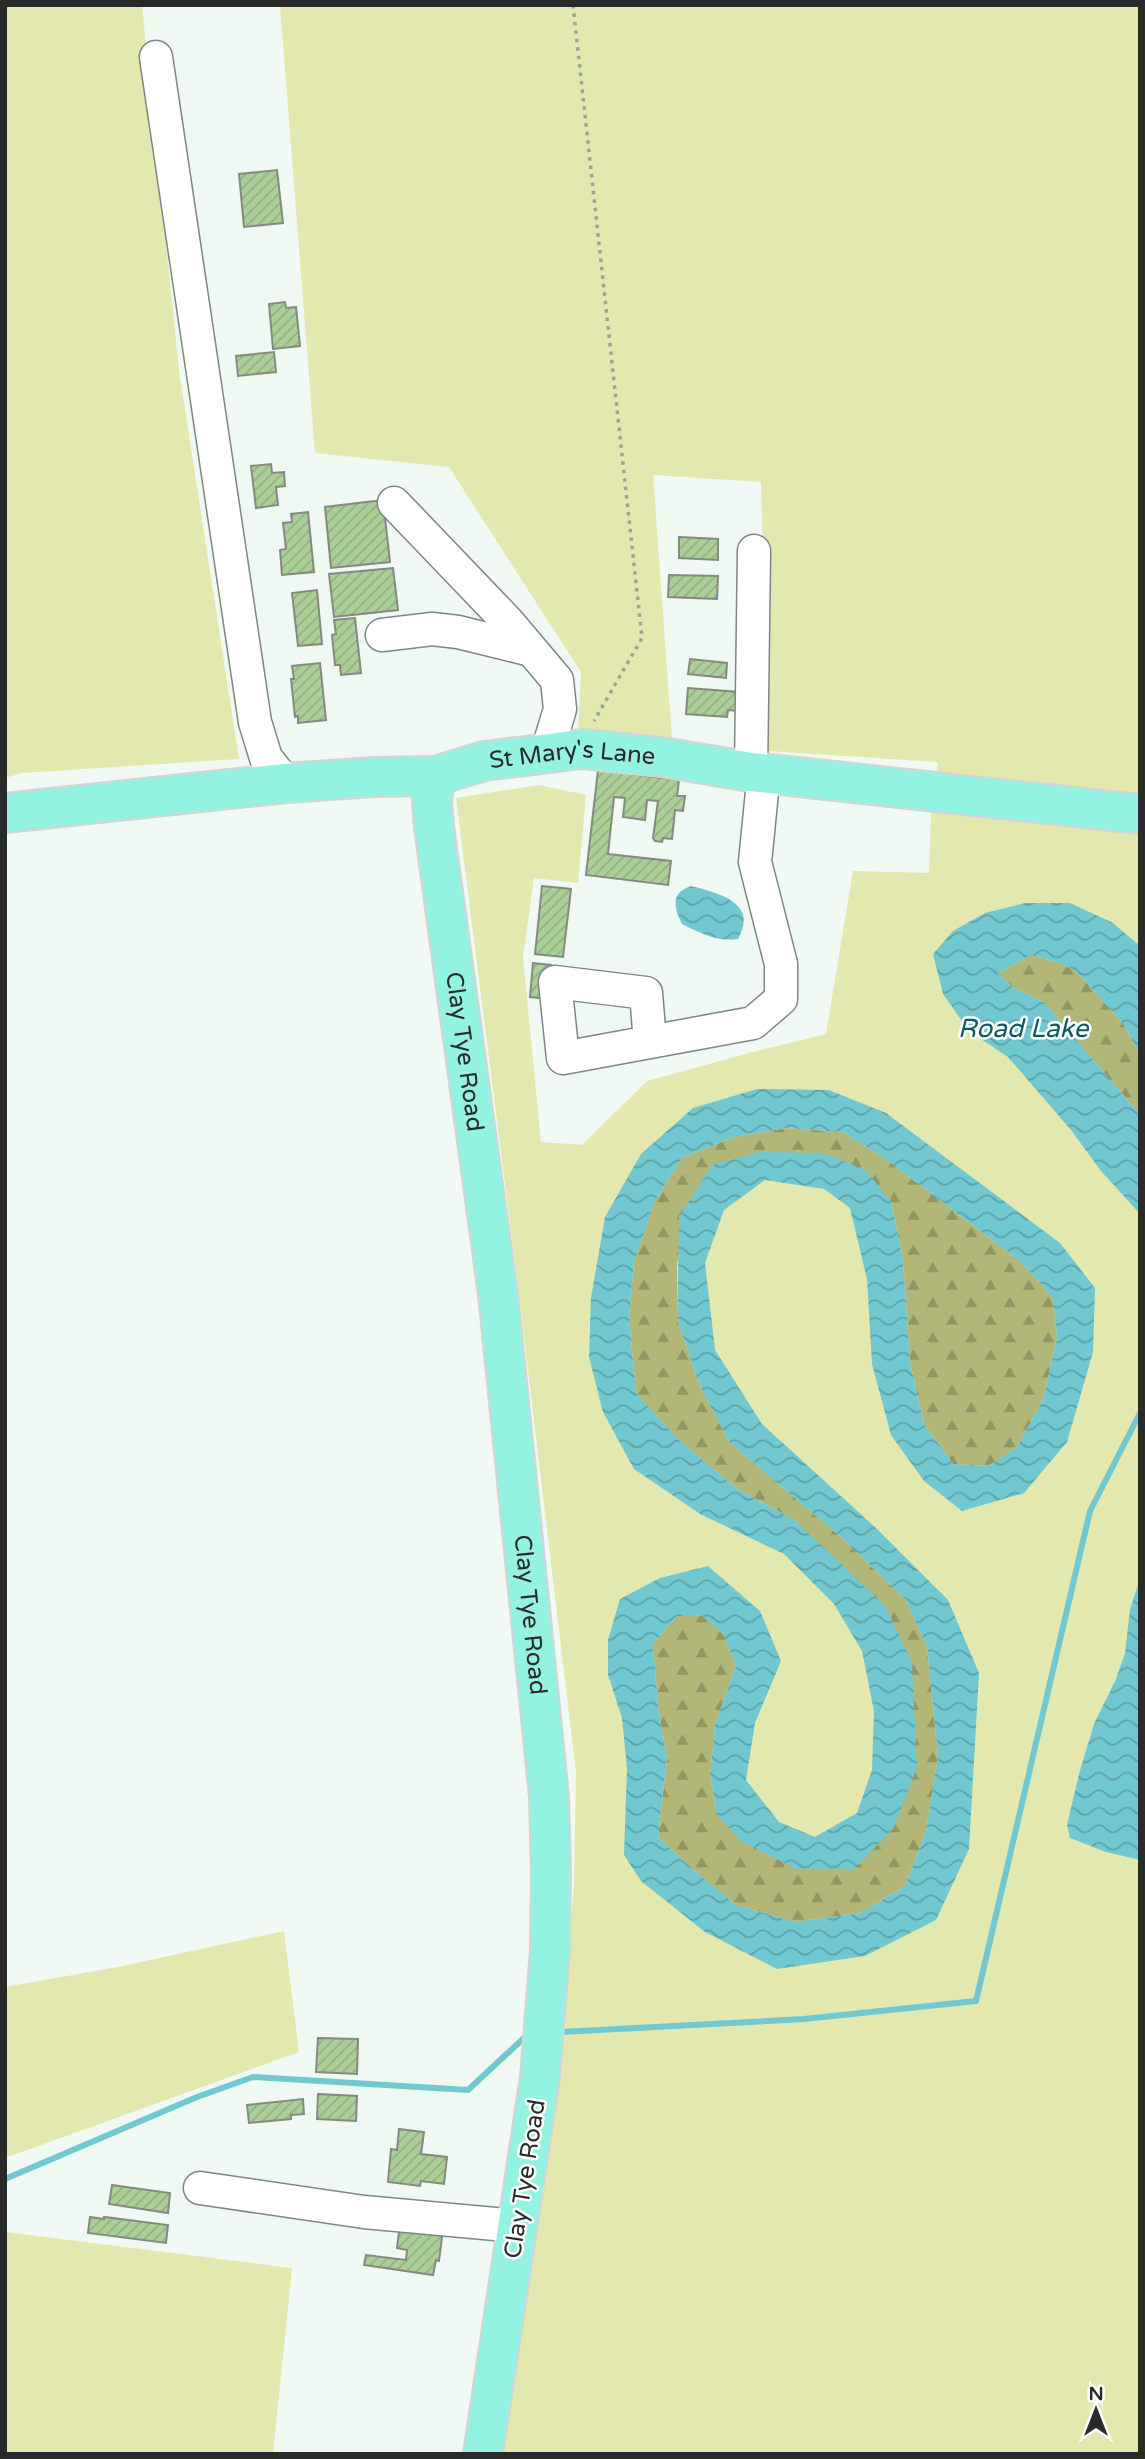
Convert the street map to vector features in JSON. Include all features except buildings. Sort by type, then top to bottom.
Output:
[{"type":"main road","name":"St Mary's Lane","points":[[5,813],[286,783],[435,776],[484,761],[564,751],[662,757],[758,772],[1140,814]]},
{"type":"main road","name":"Clay Tye Road","points":[[435,776],[432,801],[434,827],[498,1294],[549,1797],[551,1911],[540,2077],[483,2454]]},
{"type":"lane","points":[[156,57],[255,722],[266,758],[286,783]]},
{"type":"lane","points":[[394,503],[508,622],[557,680],[564,751]]},
{"type":"lane","points":[[650,1042],[752,1023],[781,999],[781,964],[755,862],[758,772],[754,551]]},
{"type":"lane","points":[[382,635],[432,629],[458,632],[531,650]]},
{"type":"lane","points":[[200,2188],[364,2212],[517,2226]]},
{"type":"path","points":[[564,751],[590,727],[642,638],[573,5]]},
{"type":"green space","points":[[5,5],[142,5],[179,371],[239,759],[22,773],[5,778]]},
{"type":"green space","points":[[280,5],[1140,5],[1140,2454],[500,2454],[560,2064],[574,1884],[576,1772],[456,798],[539,785],[586,795],[578,883],[534,878],[523,957],[541,1142],[582,1145],[647,1081],[826,1034],[853,871],[929,873],[931,817],[938,762],[769,751],[761,482],[653,475],[672,739],[578,732],[581,672],[449,467],[315,453]]},
{"type":"green space","points":[[1031,955],[1057,962],[1076,971],[1125,1026],[1140,1056],[1140,1115],[1045,1003],[1013,987],[998,974]]},
{"type":"green space","points":[[786,1128],[843,1132],[891,1163],[1022,1263],[1053,1298],[1057,1338],[1043,1400],[1017,1447],[988,1466],[953,1464],[924,1424],[910,1362],[903,1260],[891,1201],[762,1151],[677,1262],[677,1319],[700,1386],[729,1442],[841,1537],[905,1599],[927,1647],[938,1756],[926,1832],[905,1886],[860,1913],[796,1922],[736,1905],[658,1837],[667,1759],[658,1706],[653,1644],[677,1616],[703,1616],[724,1635],[736,1666],[715,1725],[710,1775],[717,1815],[853,1870],[912,1663],[796,1521],[736,1488],[679,1440],[636,1393],[629,1317],[634,1262],[655,1201],[682,1158],[734,1137]]},
{"type":"green space","points":[[284,1931],[299,2052],[5,2158],[5,1987],[118,1967]]},
{"type":"green space","points":[[5,2232],[292,2268],[273,2454],[5,2454]]},
{"type":"water","points":[[691,886],[724,896],[740,908],[743,927],[738,939],[716,938],[682,924],[676,901],[684,889]]},
{"type":"water","name":"Road Lake","points":[[1025,903],[1070,903],[1113,923],[1140,946],[1140,1056],[1125,1026],[1076,971],[1057,962],[1031,955],[998,974],[1013,987],[1045,1003],[1140,1115],[1140,1214],[1101,1171],[1071,1130],[1008,1057],[969,1031],[943,994],[933,954],[953,931],[985,913]]},
{"type":"water","points":[[757,1089],[829,1090],[886,1113],[1060,1243],[1095,1288],[1093,1352],[1067,1442],[1024,1493],[962,1511],[924,1481],[891,1435],[872,1364],[867,1279],[850,1208],[824,1189],[765,1180],[724,1210],[705,1263],[715,1350],[762,1424],[876,1528],[948,1600],[979,1673],[969,1849],[936,1920],[865,1956],[777,1969],[705,1932],[641,1881],[624,1855],[627,1768],[622,1718],[608,1675],[608,1640],[620,1599],[660,1578],[708,1566],[760,1611],[781,1661],[755,1723],[746,1780],[779,1822],[815,1837],[857,1813],[872,1770],[874,1711],[862,1651],[834,1604],[784,1554],[700,1514],[634,1469],[603,1412],[589,1357],[591,1298],[605,1217],[641,1154],[693,1108]],"holes":[[[786,1128],[843,1132],[891,1163],[1022,1263],[1053,1298],[1057,1338],[1043,1400],[1017,1447],[988,1466],[953,1464],[924,1424],[910,1362],[903,1260],[891,1201],[865,1170],[827,1154],[762,1151],[712,1165],[679,1217],[677,1319],[700,1386],[729,1442],[841,1537],[905,1599],[927,1647],[938,1756],[926,1832],[905,1886],[860,1913],[796,1922],[736,1905],[658,1837],[667,1759],[658,1706],[653,1644],[677,1616],[703,1616],[724,1635],[736,1666],[715,1725],[710,1775],[717,1815],[741,1841],[798,1870],[853,1870],[893,1829],[917,1768],[912,1663],[886,1607],[796,1521],[736,1488],[679,1440],[636,1393],[629,1317],[634,1262],[655,1201],[682,1158],[734,1137]]]},
{"type":"water","points":[[1140,1579],[1140,1860],[1106,1852],[1070,1838],[1067,1825],[1094,1724],[1116,1679],[1125,1653],[1130,1609]]},
{"type":"waterway","points":[[561,2032],[804,2019],[976,2001],[1090,1511],[1140,1413]]},
{"type":"waterway","points":[[5,2179],[197,2097],[253,2077],[468,2090],[525,2037]]}]
